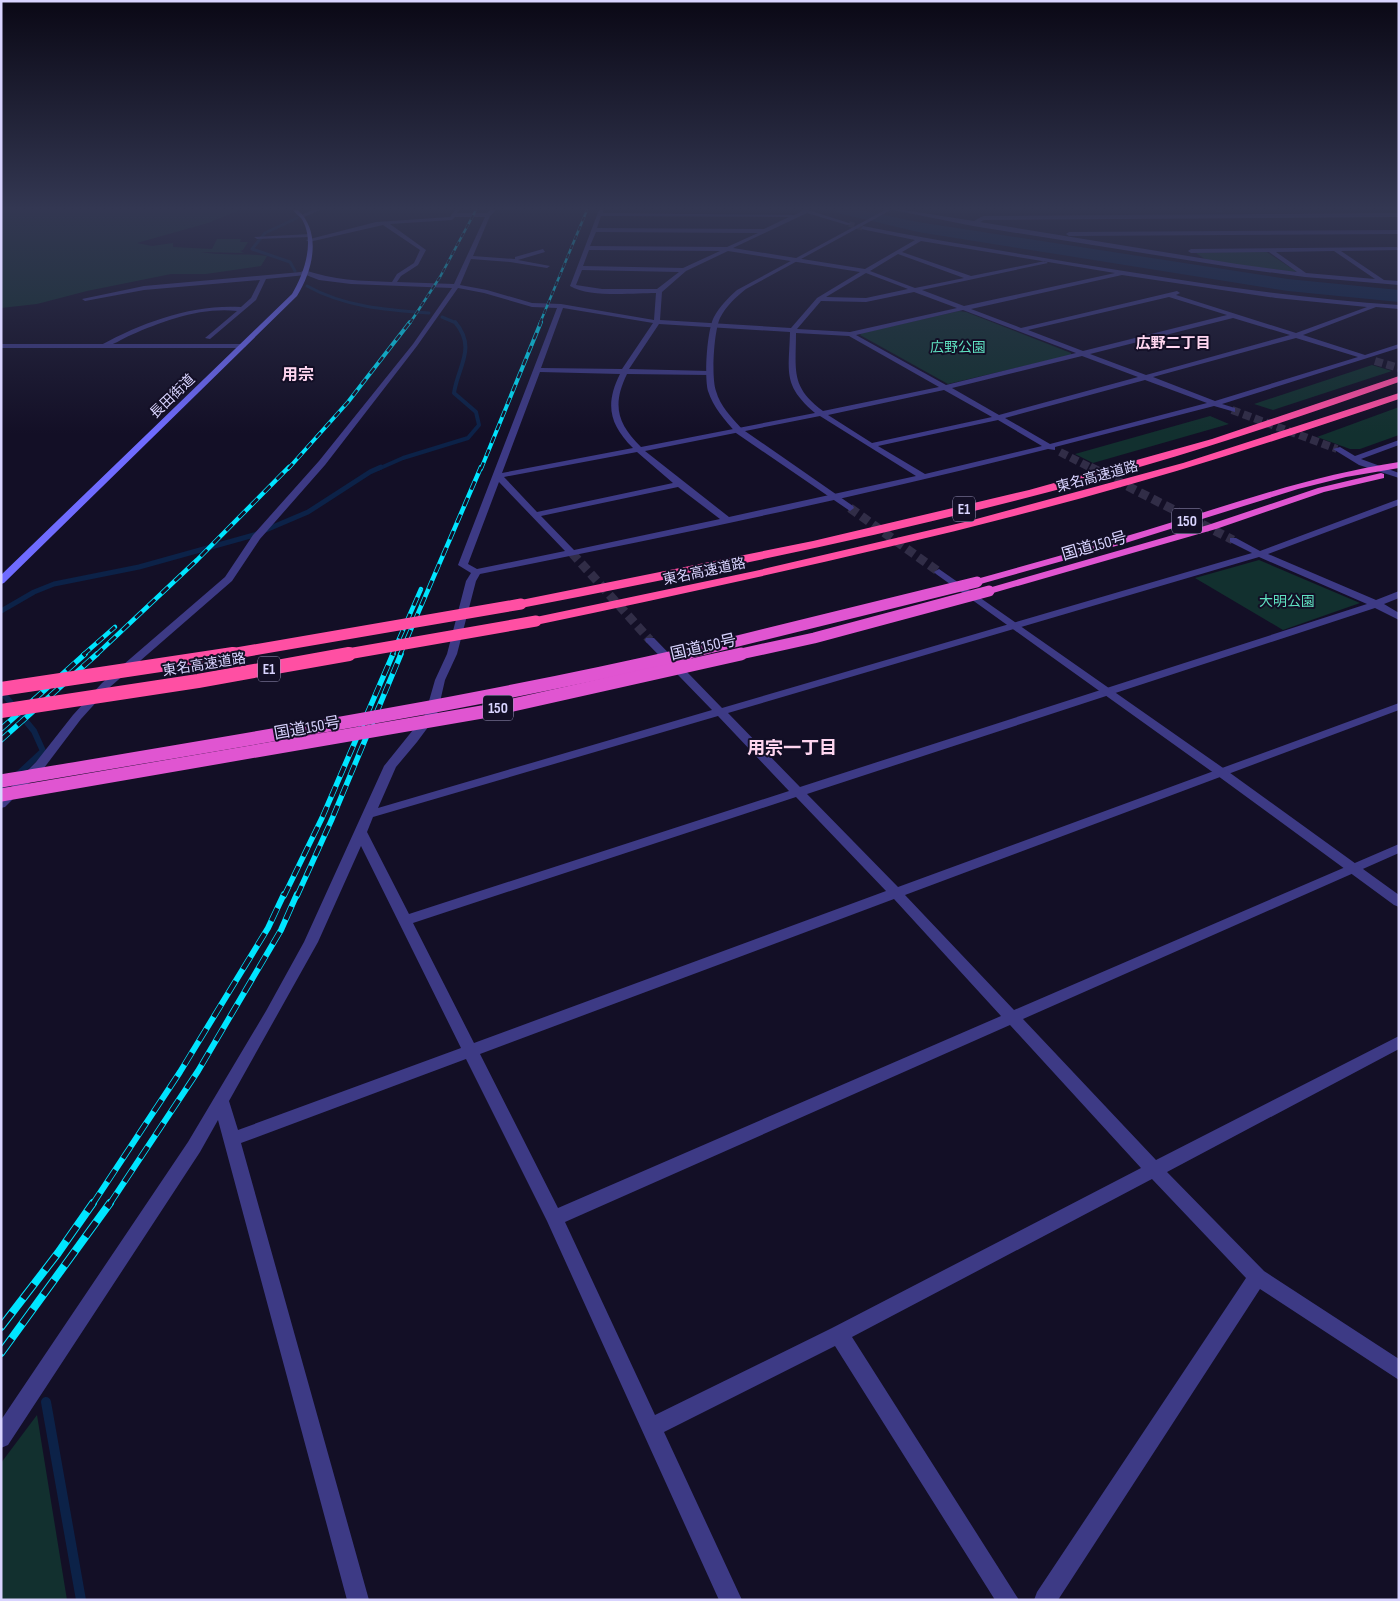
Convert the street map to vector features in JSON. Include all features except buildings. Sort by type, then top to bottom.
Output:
[{"type":"highway","name":"東名高速道路","points":[[1,689],[198,660],[521,604],[741,561],[1106,473],[1207,443],[1399,379]]},
{"type":"highway","name":"東名高速道路","points":[[1,711],[198,681],[536,621],[744,578],[1022,512],[1211,459],[1399,396]]},
{"type":"highway","name":"国道150号","points":[[1,781],[259,738],[535,687],[801,627],[1046,564],[1308,482],[1376,468],[1398,472]]},
{"type":"highway","name":"国道150号","points":[[1,795],[482,712],[814,638],[989,591],[1203,530],[1320,490],[1398,472]]},
{"type":"main road","name":"長田街道","points":[[1,581],[295,295],[299,285]]},
{"type":"street","points":[[85,299],[144,288],[180,285]]},
{"type":"street","points":[[208,338],[257,295],[261,285]]},
{"type":"street","points":[[415,285],[456,286],[485,291],[532,305],[561,306],[658,322],[850,334],[1071,285]]},
{"type":"street","points":[[574,285],[578,289],[659,291],[666,285]]},
{"type":"street","points":[[750,285],[730,298],[719,313],[714,325],[709,373],[709,385],[712,395],[727,419],[739,431],[850,508]]},
{"type":"street","points":[[842,285],[819,299],[793,330],[795,384],[797,390],[802,398],[822,414],[925,477]]},
{"type":"street","points":[[901,285],[1232,410]]},
{"type":"street","points":[[819,299],[858,301],[939,285]]},
{"type":"street","points":[[1200,285],[1399,307]]},
{"type":"street","points":[[1,804],[40,765],[77,717],[106,685],[229,579],[256,537],[322,463],[381,390],[415,346],[456,286]]},
{"type":"street","points":[[1020,330],[1209,286]]},
{"type":"street","points":[[659,291],[658,322],[623,371],[615,402],[615,416],[619,428],[638,450],[728,521]]},
{"type":"street","points":[[1169,295],[1375,360]]},
{"type":"street","points":[[561,306],[463,565],[476,572],[835,498],[1050,447],[1215,403],[1399,346]]},
{"type":"street","points":[[873,445],[998,418],[1295,336],[1377,306]]},
{"type":"street","points":[[103,346],[176,317],[220,308],[242,309]]},
{"type":"street","points":[[498,476],[739,431],[945,388],[1232,316]]},
{"type":"street","points":[[850,334],[1060,452]]},
{"type":"street","points":[[1,346],[243,346]]},
{"type":"street","points":[[536,370],[709,373]]},
{"type":"street","points":[[1356,459],[1399,442]]},
{"type":"street","points":[[1336,449],[1376,468]]},
{"type":"street","points":[[498,476],[572,553]]},
{"type":"street","points":[[534,515],[682,484]]},
{"type":"street","points":[[367,816],[1260,554],[1399,502]]},
{"type":"street","points":[[1234,540],[1260,554],[1376,604],[1399,617]]},
{"type":"street","points":[[1,1438],[194,1147],[271,1015],[311,942],[390,766],[413,740],[431,715],[440,680],[452,654],[471,581],[476,572]]},
{"type":"street","points":[[939,572],[1222,773],[1399,902]]},
{"type":"street","points":[[406,920],[1108,692],[1376,604],[1399,594]]},
{"type":"street","points":[[650,640],[797,794],[896,893],[1257,1278],[1399,1371]]},
{"type":"street","points":[[233,1139],[1399,706]]},
{"type":"street","points":[[361,833],[554,1218],[731,1600]]},
{"type":"street","points":[[554,1218],[1399,848]]},
{"type":"street","points":[[650,1428],[839,1334],[1399,1042]]},
{"type":"street","points":[[221,1100],[358,1600]]},
{"type":"street","points":[[1045,1600],[1257,1278]]},
{"type":"street","points":[[839,1334],[1008,1600]]},
{"type":"green space","points":[[1,285],[118,285],[37,304],[1,308]]},
{"type":"green space","name":"広野公園","points":[[959,311],[966,312],[1071,353],[1071,355],[948,384],[860,335]]},
{"type":"green space","points":[[1372,365],[1392,371],[1273,410],[1254,404]]},
{"type":"green space","points":[[1399,407],[1399,435],[1360,449],[1350,449],[1317,437]]},
{"type":"green space","points":[[1210,416],[1229,424],[1093,463],[1075,454]]},
{"type":"green space","name":"大明公園","points":[[1259,560],[1360,603],[1283,630],[1195,578]]},
{"type":"green space","points":[[37,1415],[67,1600],[1,1600],[1,1463]]},
{"type":"waterway","points":[[1286,285],[1399,296]]},
{"type":"waterway","points":[[307,286],[336,299],[351,303],[382,309],[429,313]]},
{"type":"waterway","points":[[442,317],[456,323]]},
{"type":"waterway","points":[[378,469],[403,458],[468,438],[479,425],[476,412],[454,393],[465,349],[465,340],[456,323]]},
{"type":"waterway","points":[[1,611],[34,592],[54,584],[139,567],[254,535],[308,512],[370,472],[381,467]]},
{"type":"waterway","points":[[1,691],[34,731],[43,751],[1,790]]},
{"type":"waterway","points":[[46,1402],[81,1600]]},
{"type":"tunnel","points":[[1375,361],[1399,368]]},
{"type":"tunnel","points":[[1232,410],[1337,449]]},
{"type":"tunnel","points":[[1060,452],[1093,469]]},
{"type":"tunnel","points":[[1090,467],[1233,540]]},
{"type":"tunnel","points":[[850,508],[939,572]]},
{"type":"tunnel","points":[[572,553],[650,640]]},
{"type":"railway","points":[[410,323],[435,285]]},
{"type":"railway","points":[[540,323],[556,285]]},
{"type":"railway","points":[[288,469],[348,402],[410,322]]},
{"type":"railway","points":[[481,469],[541,322]]},
{"type":"railway","points":[[96,655],[197,560],[289,467]]},
{"type":"railway","points":[[400,655],[481,467]]},
{"type":"railway","points":[[392,655],[421,589]]},
{"type":"railway","points":[[83,655],[115,627]]},
{"type":"railway","points":[[1,729],[85,654]]},
{"type":"railway","points":[[1,740],[97,654]]},
{"type":"railway","points":[[284,896],[322,818],[393,654]]},
{"type":"railway","points":[[297,896],[332,819],[401,654]]},
{"type":"railway","points":[[92,1205],[180,1072],[268,928],[284,894]]},
{"type":"railway","points":[[109,1205],[198,1071],[281,930],[297,894]]},
{"type":"railway","points":[[1,1327],[58,1253],[93,1203]]},
{"type":"railway","points":[[1,1353],[110,1203]]},
{"type":"district","name":"広野二丁目","points":[[1173,343]]},
{"type":"district","name":"用宗","points":[[298,374]]},
{"type":"district","name":"用宗一丁目","points":[[792,748]]}]
